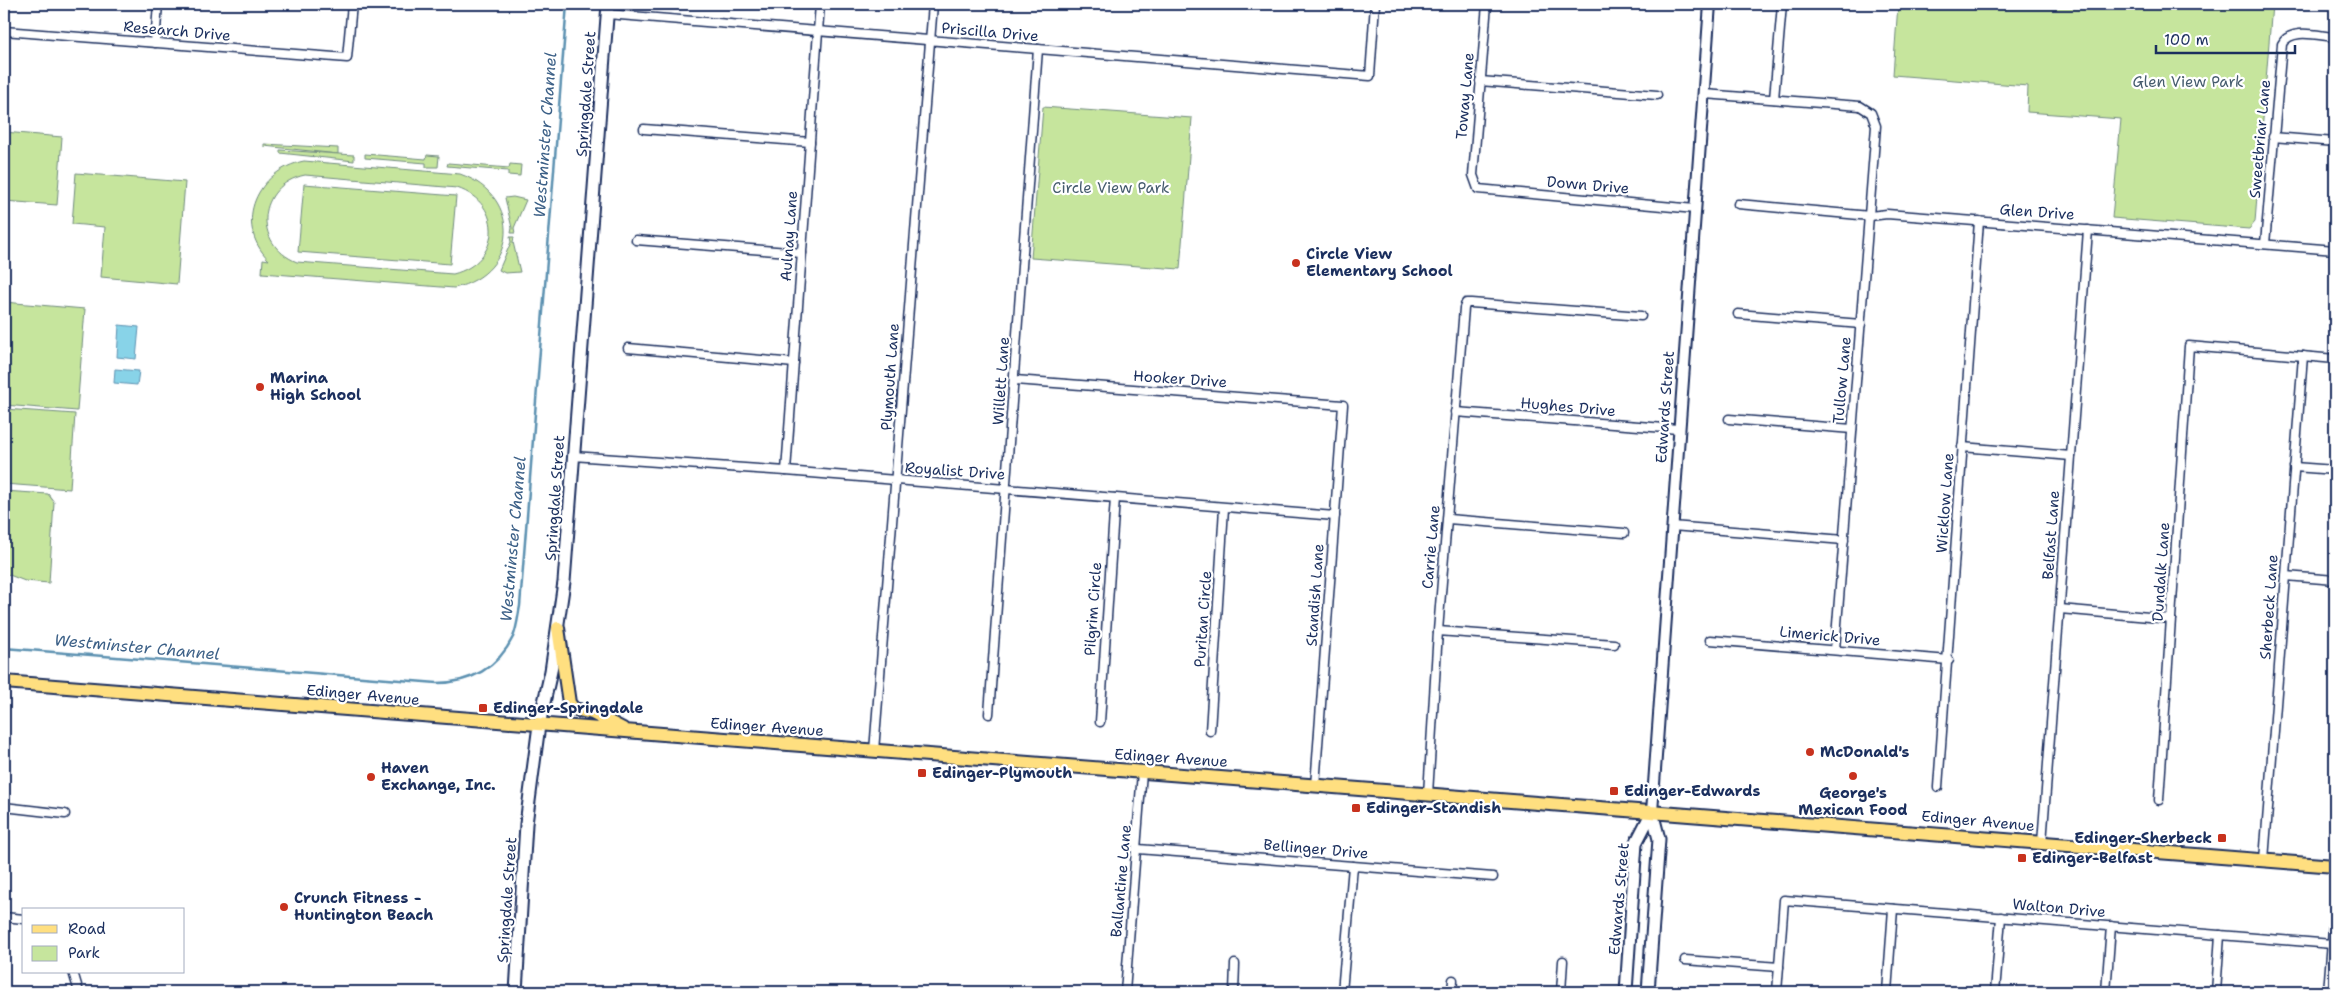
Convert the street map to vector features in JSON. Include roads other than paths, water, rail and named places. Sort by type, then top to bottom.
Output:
[{"type":"main road","name":"Springdale Street","points":[[516,992],[526,824],[539,725],[558,628],[608,9]]},
{"type":"main road","points":[[558,628],[569,703],[574,709],[592,713],[630,732]]},
{"type":"main road","name":"Edinger Avenue","points":[[4,682],[2335,866]]},
{"type":"main road","name":"Edwards Street","points":[[1626,992],[1636,843],[1652,812]]},
{"type":"main road","name":"Edwards Street","points":[[1648,992],[1659,838],[1652,812]]},
{"type":"street","points":[[155,43],[158,4]]},
{"type":"street","name":"Research Drive","points":[[4,31],[347,58],[352,4]]},
{"type":"street","name":"Aulnay Lane","points":[[786,471],[820,4]]},
{"type":"street","name":"Plymouth Lane","points":[[874,752],[933,4]]},
{"type":"street","name":"Priscilla Drive","points":[[608,9],[930,41],[1370,76],[1375,4]]},
{"type":"street","name":"Toway Lane","points":[[1478,189],[1473,175],[1487,4]]},
{"type":"street","name":"Edwards Street","points":[[1652,812],[1710,4]]},
{"type":"street","points":[[1704,94],[1774,100],[1782,4]]},
{"type":"street","name":"Sweetbriar Lane","points":[[2265,244],[2282,44],[2286,37],[2294,34],[2335,37]]},
{"type":"street","name":"Willett Lane","points":[[989,714],[1038,49]]},
{"type":"street","points":[[1480,81],[1657,95]]},
{"type":"street","name":"Tullow Lane","points":[[1774,100],[1860,106],[1871,113],[1876,126],[1835,650]]},
{"type":"street","points":[[644,129],[810,142]]},
{"type":"street","points":[[2273,137],[2335,142]]},
{"type":"street","name":"Down Drive","points":[[1478,189],[1695,209]]},
{"type":"street","name":"Glen Drive","points":[[1738,204],[1870,216],[1887,214],[2335,250]]},
{"type":"street","name":"Wicklow Lane","points":[[1938,787],[1949,660],[1962,447],[1979,221]]},
{"type":"street","name":"Belfast Lane","points":[[2042,842],[2088,230]]},
{"type":"street","points":[[636,240],[802,253]]},
{"type":"street","name":"Carrie Lane","points":[[1428,794],[1438,631],[1455,412],[1466,303],[1642,316]]},
{"type":"street","points":[[1738,314],[1861,324]]},
{"type":"street","name":"Dundalk Lane","points":[[2159,800],[2190,346],[2303,356]]},
{"type":"street","points":[[628,348],[794,363]]},
{"type":"street","points":[[2303,356],[2335,359]]},
{"type":"street","name":"Sherbeck Lane","points":[[2264,860],[2303,356]]},
{"type":"street","name":"Hooker Drive","points":[[1015,380],[1343,406]]},
{"type":"street","name":"Standish Lane","points":[[1315,786],[1343,406]]},
{"type":"street","name":"Hughes Drive","points":[[1455,412],[1678,429]]},
{"type":"street","points":[[1728,419],[1852,429]]},
{"type":"street","points":[[1962,447],[2071,456]]},
{"type":"street","name":"Royalist Drive","points":[[573,456],[786,471],[1335,516]]},
{"type":"street","points":[[2294,467],[2335,470]]},
{"type":"street","name":"Pilgrim Circle","points":[[1100,722],[1114,498]]},
{"type":"street","name":"Puritan Circle","points":[[1210,731],[1224,508]]},
{"type":"street","points":[[1448,519],[1624,533]]},
{"type":"street","points":[[1672,526],[1844,540]]},
{"type":"street","points":[[2286,576],[2335,580]]},
{"type":"street","points":[[2060,609],[2171,619]]},
{"type":"street","points":[[1438,631],[1614,644]]},
{"type":"street","name":"Limerick Drive","points":[[1710,640],[1949,660]]},
{"type":"street","name":"Ballantine Lane","points":[[1125,992],[1138,849],[1142,772]]},
{"type":"street","points":[[4,807],[65,814]]},
{"type":"street","name":"Bellinger Drive","points":[[1138,849],[1493,877]]},
{"type":"street","points":[[1342,992],[1353,866]]},
{"type":"street","name":"Walton Drive","points":[[1779,968],[1784,900],[2332,944]]},
{"type":"street","points":[[2328,992],[2335,903]]},
{"type":"street","points":[[1887,992],[1893,909]]},
{"type":"street","points":[[4,917],[22,919]]},
{"type":"street","points":[[1995,992],[2000,917]]},
{"type":"street","points":[[2106,992],[2111,926]]},
{"type":"street","points":[[2216,992],[2220,935]]},
{"type":"street","points":[[1685,960],[1779,968],[1777,992]]},
{"type":"street","points":[[1561,992],[1563,962]]},
{"type":"street","points":[[1234,992],[1235,964]]},
{"type":"street","points":[[74,974],[80,992]]},
{"type":"street","points":[[1452,992],[1453,980]]},
{"type":"water","points":[[119,325],[139,327],[136,359],[117,357]]},
{"type":"water","points":[[115,369],[139,371],[137,385],[114,383]]},
{"type":"waterway","name":"Westminster Channel","points":[[4,648],[437,683],[472,677],[491,665],[507,648],[513,637],[520,606],[567,4]]},
{"type":"place","name":"Circle View Elementary School","points":[[1296,263]]},
{"type":"place","name":"Marina High School","points":[[260,387]]},
{"type":"place","name":"Edinger-Springdale","points":[[483,708]]},
{"type":"place","name":"McDonald's","points":[[1810,752]]},
{"type":"place","name":"Edinger-Plymouth","points":[[922,773]]},
{"type":"place","name":"George's Mexican Food","points":[[1853,776]]},
{"type":"place","name":"Haven Exchange, Inc.","points":[[371,777]]},
{"type":"place","name":"Edinger-Edwards","points":[[1614,791]]},
{"type":"place","name":"Edinger-Standish","points":[[1356,808]]},
{"type":"place","name":"Edinger-Sherbeck","points":[[2222,838]]},
{"type":"place","name":"Edinger-Belfast","points":[[2022,858]]},
{"type":"place","name":"Crunch Fitness - Huntington Beach","points":[[284,907]]},
{"type":"park label","name":"Glen View Park","points":[[2188,82]]},
{"type":"park label","name":"Circle View Park","points":[[1111,188]]}]
